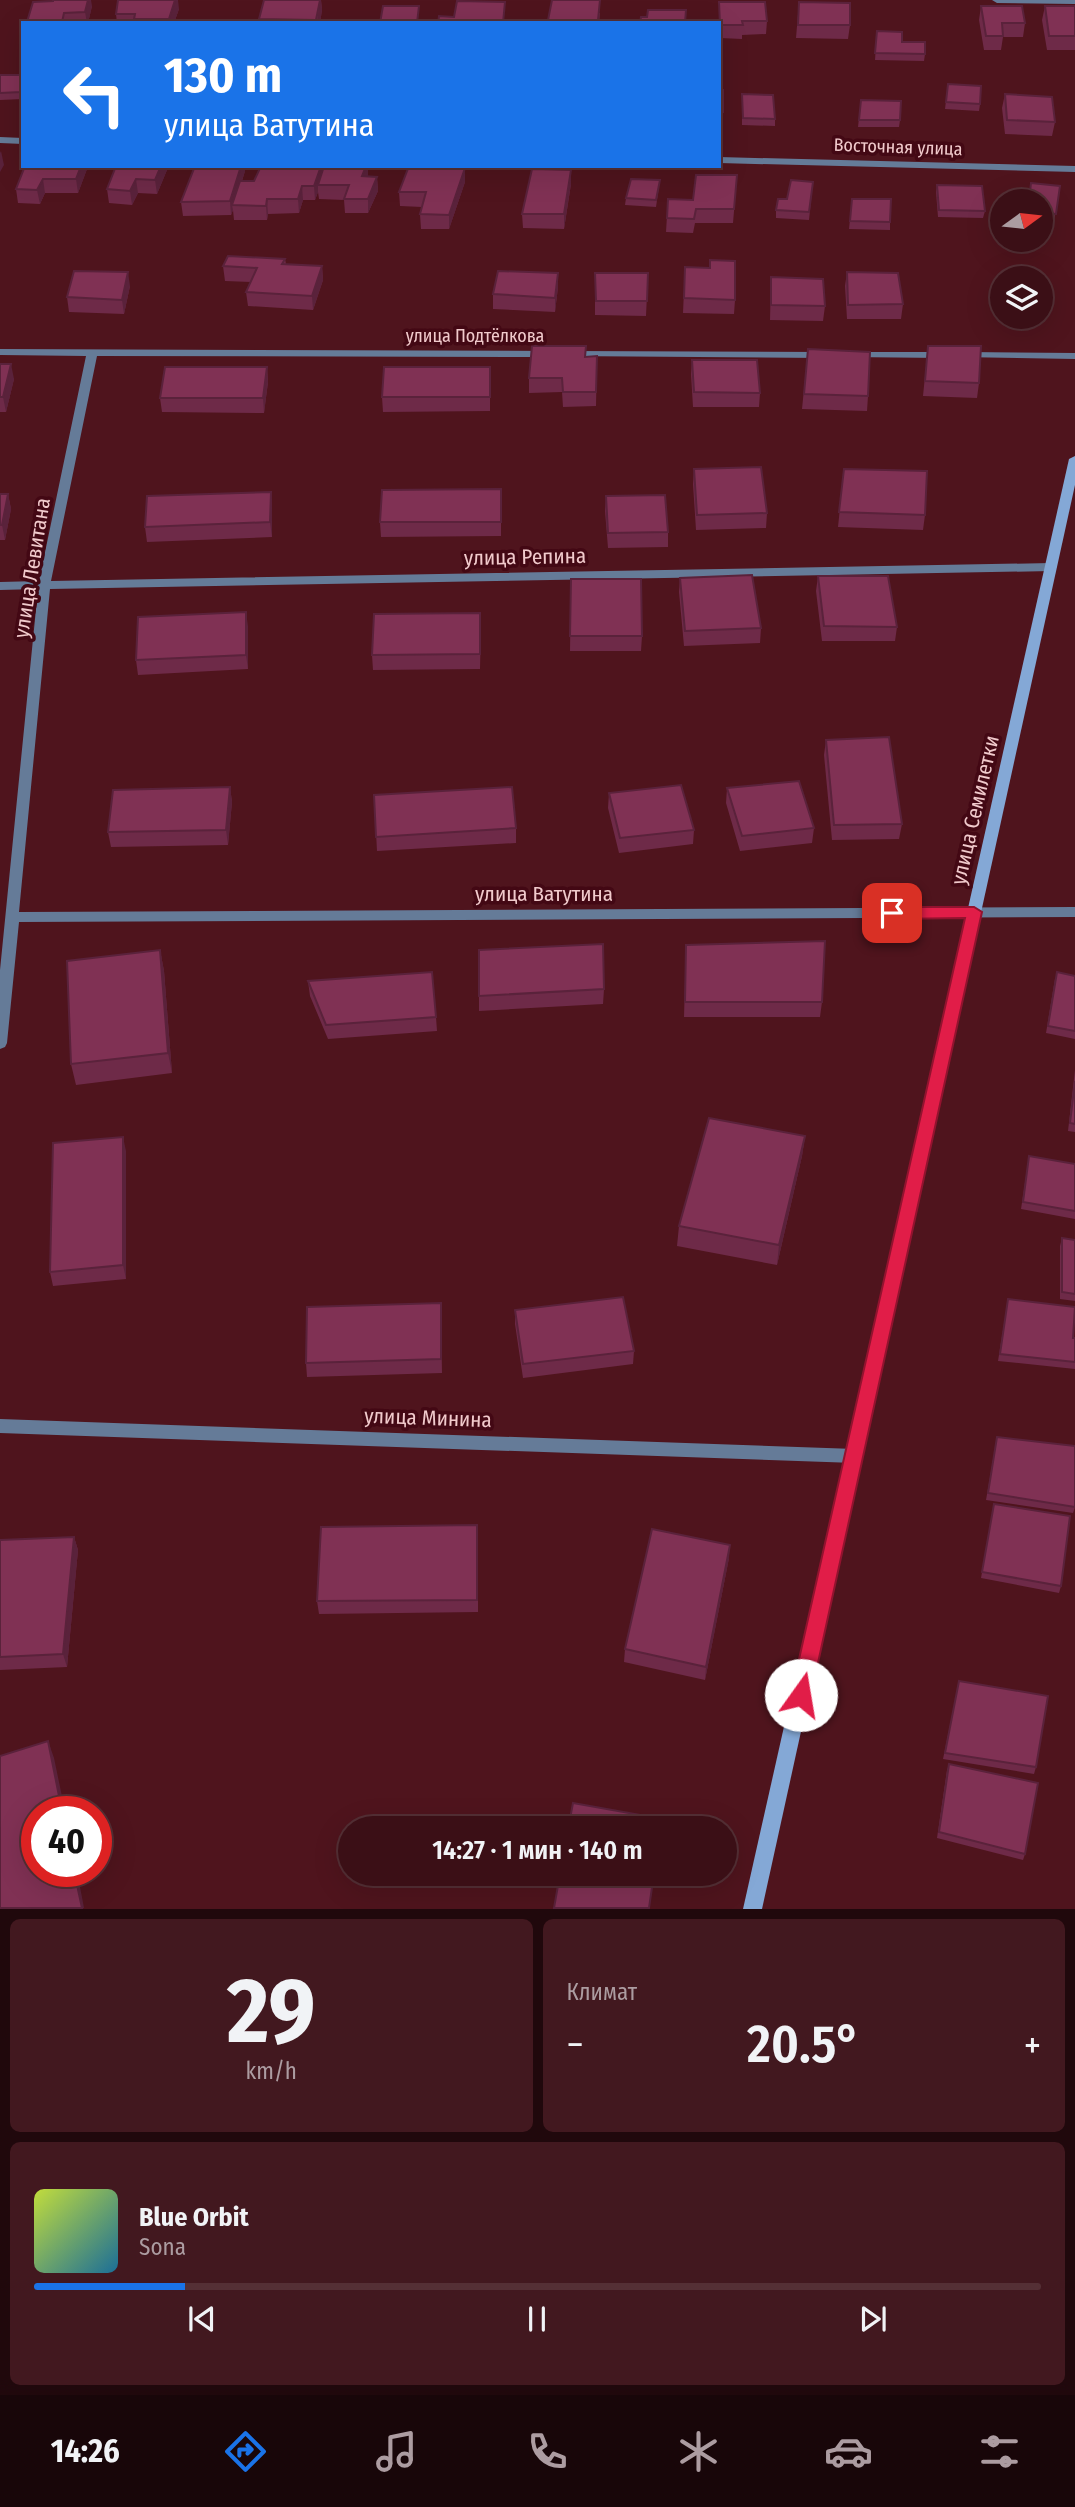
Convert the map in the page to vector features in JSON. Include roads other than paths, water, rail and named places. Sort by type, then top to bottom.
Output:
[{"type":"street","points":[[997,0],[1075,1]]},
{"type":"street","points":[[0,141],[21,141]]},
{"type":"street","name":"Восточная улица","points":[[721,160],[1075,169]]},
{"type":"street","name":"улица Подтёлкова","points":[[0,352],[1075,356]]},
{"type":"street","name":"улица Левитана","points":[[0,1043],[44,585],[92,352]]},
{"type":"street","name":"улица Семилетки","points":[[752,1909],[1075,459]]},
{"type":"street","name":"улица Репина","points":[[0,586],[1051,567]]},
{"type":"street","name":"улица Ватутина","points":[[14,917],[1075,912]]},
{"type":"street","name":"улица Минина","points":[[0,1426],[855,1456]]}]
